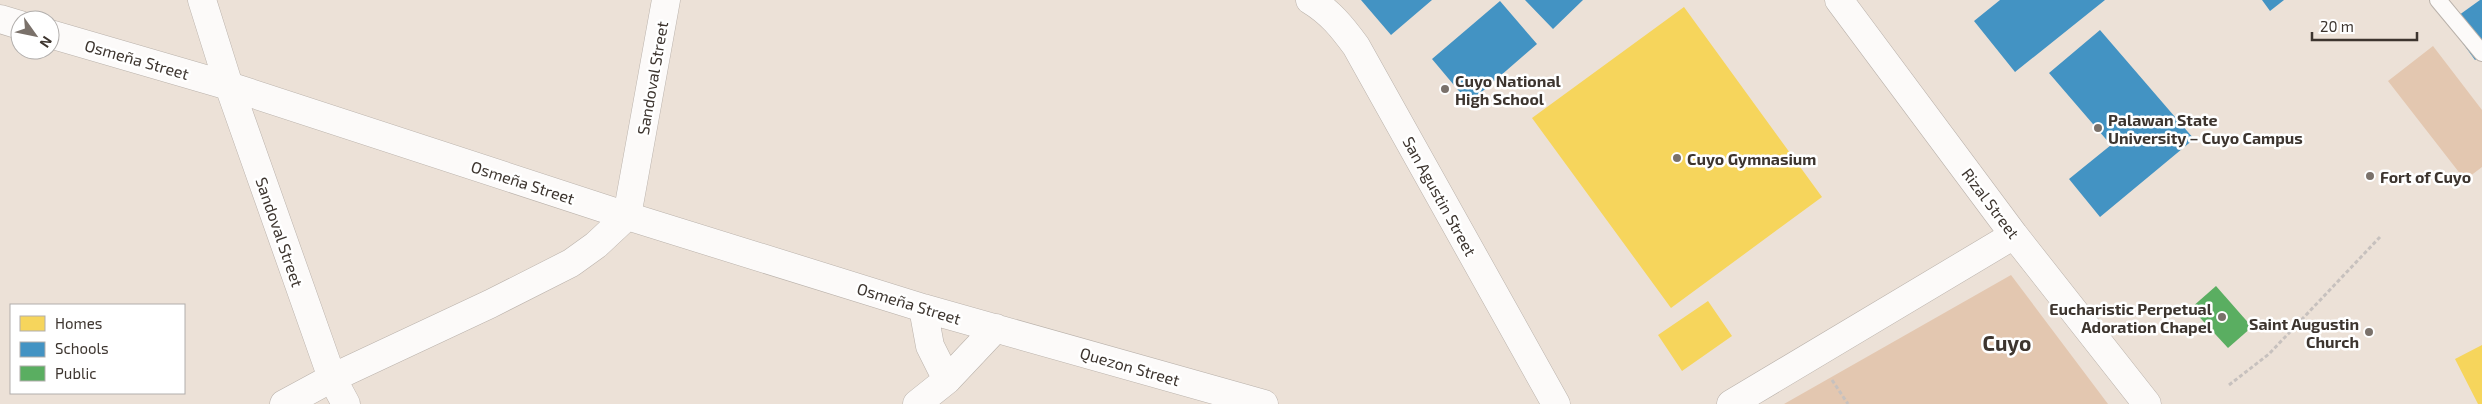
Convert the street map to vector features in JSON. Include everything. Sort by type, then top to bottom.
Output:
[{"type":"street","name":"Sandoval Street","points":[[202,0],[228,86],[332,378],[346,404]]},
{"type":"street","name":"Sandoval Street","points":[[627,216],[666,0]]},
{"type":"street","name":"San Agustin Street","points":[[1310,0],[1324,8],[1339,23],[1356,46],[1556,404]]},
{"type":"street","name":"Rizal Street","points":[[1839,0],[2014,235],[2147,404]]},
{"type":"street","name":"Osmeña Street","points":[[60,37],[228,86],[627,216],[923,308],[996,328]]},
{"type":"street","points":[[284,404],[332,378],[490,304],[571,263],[596,245],[627,216]]},
{"type":"street","points":[[1731,404],[2014,235]]},
{"type":"street","points":[[923,308],[930,346],[947,380]]},
{"type":"street","points":[[923,402],[947,380],[996,328]]},
{"type":"street","name":"Quezon Street","points":[[996,328],[1264,404]]},
{"type":"lane","points":[[2438,0],[2482,53]]},
{"type":"path","points":[[2229,385],[2269,354],[2380,237]]},
{"type":"shaded area","points":[[2433,46],[2482,110],[2482,167],[2465,180],[2388,81]]},
{"type":"shaded area","points":[[2011,275],[2108,404],[1784,404]]},
{"type":"building: Homes","name":"Cuyo Gymnasium","points":[[1684,7],[1822,197],[1671,308],[1532,118]]},
{"type":"building: Homes","points":[[1708,301],[1732,336],[1682,371],[1658,335]]},
{"type":"building: Homes","points":[[2482,345],[2482,404],[2478,404],[2455,359]]},
{"type":"building: Schools","points":[[1361,0],[1432,0],[1391,35]]},
{"type":"building: Schools","points":[[1525,0],[1583,0],[1553,29]]},
{"type":"building: Schools","points":[[2000,0],[2105,0],[2015,72],[1974,21]]},
{"type":"building: Schools","points":[[2262,0],[2284,0],[2270,11]]},
{"type":"building: Schools","points":[[2482,0],[2482,55],[2475,60],[2448,23]]},
{"type":"building: Schools","points":[[1500,1],[1537,44],[1469,103],[1432,59]]},
{"type":"building: Schools","points":[[2100,30],[2194,139],[2100,217],[2069,179],[2111,145],[2049,73]]},
{"type":"building: Public","name":"Eucharistic Perpetual Adoration Chapel","points":[[2216,286],[2252,327],[2228,348],[2191,308]]},
{"type":"place","name":"Cuyo National High School","points":[[1445,89]]},
{"type":"place","name":"Palawan State University – Cuyo Campus","points":[[2098,128]]},
{"type":"place","name":"Cuyo Gymnasium","points":[[1677,158]]},
{"type":"place","name":"Fort of Cuyo","points":[[2370,176]]},
{"type":"place","name":"Eucharistic Perpetual Adoration Chapel","points":[[2222,317]]},
{"type":"place","name":"Saint Augustin Church","points":[[2369,332]]},
{"type":"district","name":"Cuyo","points":[[2007,342]]}]
